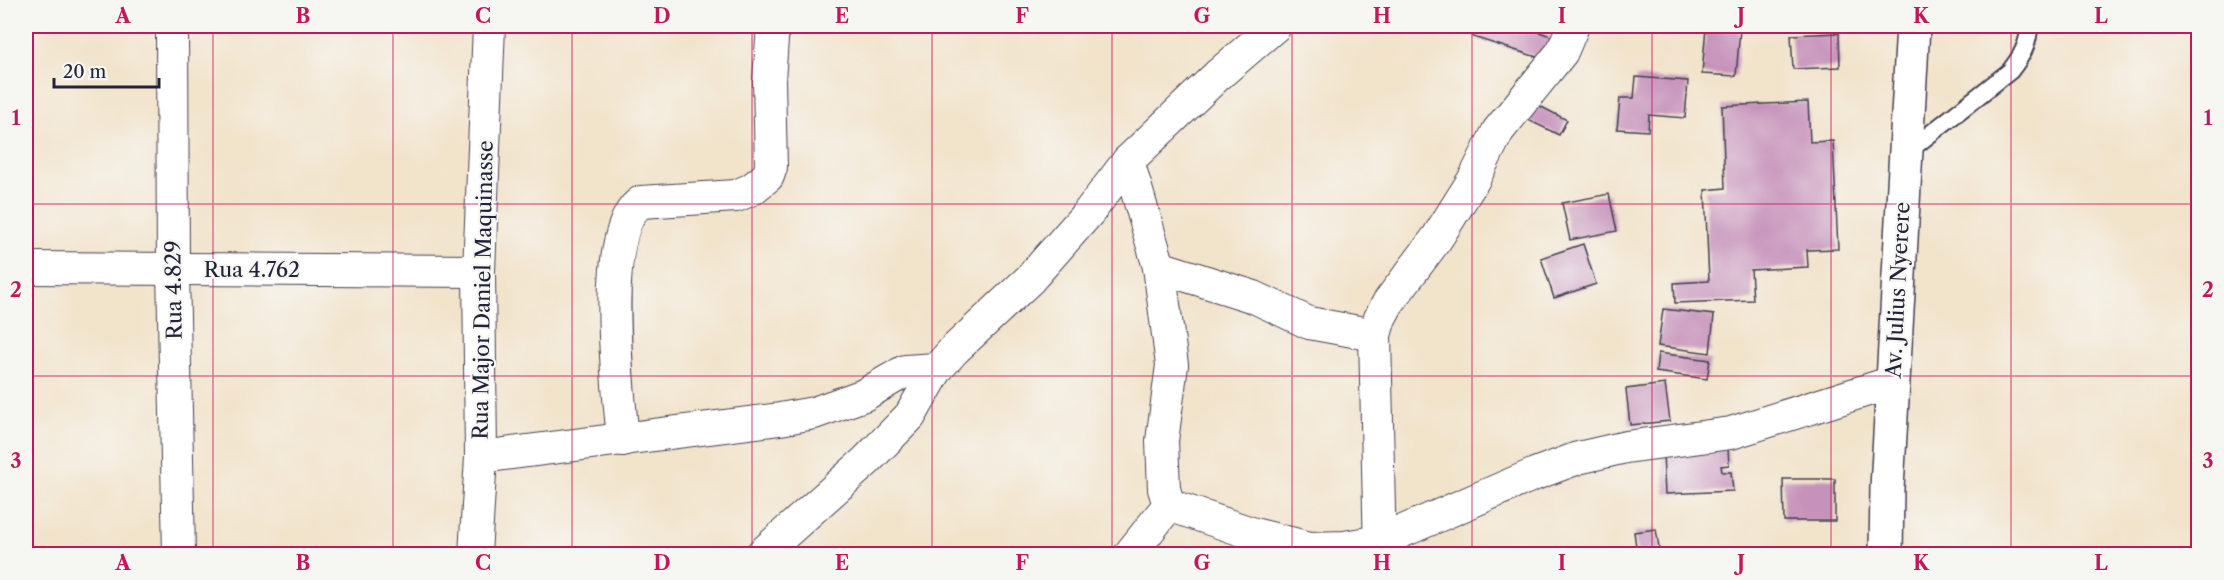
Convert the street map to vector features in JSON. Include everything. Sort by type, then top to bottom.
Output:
[{"type":"main road","name":"Av. Julius Nyerere","points":[[1886,555],[1893,382],[1913,26]]},
{"type":"street","name":"Rua 4.829","points":[[172,26],[173,270],[179,555]]},
{"type":"street","name":"Rua Major Daniel Maquinasse","points":[[475,555],[481,457],[479,271],[489,26]]},
{"type":"street","points":[[623,440],[616,359],[615,272],[621,236],[632,211],[641,202],[736,196],[752,189],[768,176],[771,166],[769,80],[773,26]]},
{"type":"street","points":[[762,555],[866,461],[910,416],[937,369],[954,350],[1030,279],[1089,212],[1128,161],[1218,75],[1275,26]]},
{"type":"street","points":[[1380,548],[1375,335],[1380,318],[1388,303],[1437,238],[1474,179],[1498,131],[1562,52],[1573,26]]},
{"type":"street","points":[[1128,161],[1159,267],[1172,365],[1162,441],[1164,489],[1169,505]]},
{"type":"street","points":[[1159,267],[1254,297],[1309,323],[1375,335]]},
{"type":"street","name":"Rua 4.762","points":[[26,268],[479,271]]},
{"type":"street","points":[[481,457],[814,413],[864,395],[905,371],[937,369]]},
{"type":"street","points":[[1169,505],[1254,534],[1310,548],[1380,548],[1535,474],[1578,458],[1626,447],[1731,433],[1893,382]]},
{"type":"street","points":[[1130,555],[1169,505]]},
{"type":"lane","points":[[1905,153],[2010,71],[2023,54],[2029,26]]},
{"type":"building","points":[[1476,26],[1535,26],[1533,30],[1551,36],[1543,59],[1473,37]]},
{"type":"building","points":[[1742,26],[1778,26],[1778,27],[1742,31]]},
{"type":"building","points":[[1706,27],[1740,29],[1736,76],[1702,74]]},
{"type":"building","points":[[1839,33],[1840,67],[1793,69],[1791,35]]},
{"type":"building","points":[[1636,77],[1688,81],[1685,118],[1649,115],[1648,131],[1617,129],[1620,98],[1634,98]]},
{"type":"building","points":[[1526,99],[1567,120],[1559,135],[1518,115]]},
{"type":"building","points":[[1808,102],[1810,142],[1833,141],[1838,249],[1807,250],[1808,267],[1751,270],[1753,300],[1675,303],[1674,283],[1709,281],[1705,190],[1725,188],[1722,106]]},
{"type":"building","points":[[1609,194],[1617,231],[1570,240],[1562,203]]},
{"type":"building","points":[[1583,244],[1596,284],[1554,298],[1541,258]]},
{"type":"building","points":[[1663,309],[1714,315],[1710,353],[1658,346]]},
{"type":"building","points":[[1658,353],[1710,360],[1707,379],[1656,372]]},
{"type":"building","points":[[1665,384],[1670,421],[1630,425],[1626,389]]},
{"type":"building","points":[[1728,449],[1729,465],[1721,466],[1722,472],[1731,472],[1733,491],[1665,494],[1663,453]]},
{"type":"building","points":[[1783,479],[1835,479],[1835,521],[1784,521]]},
{"type":"building","points":[[1656,529],[1660,554],[1637,554],[1634,532]]}]
